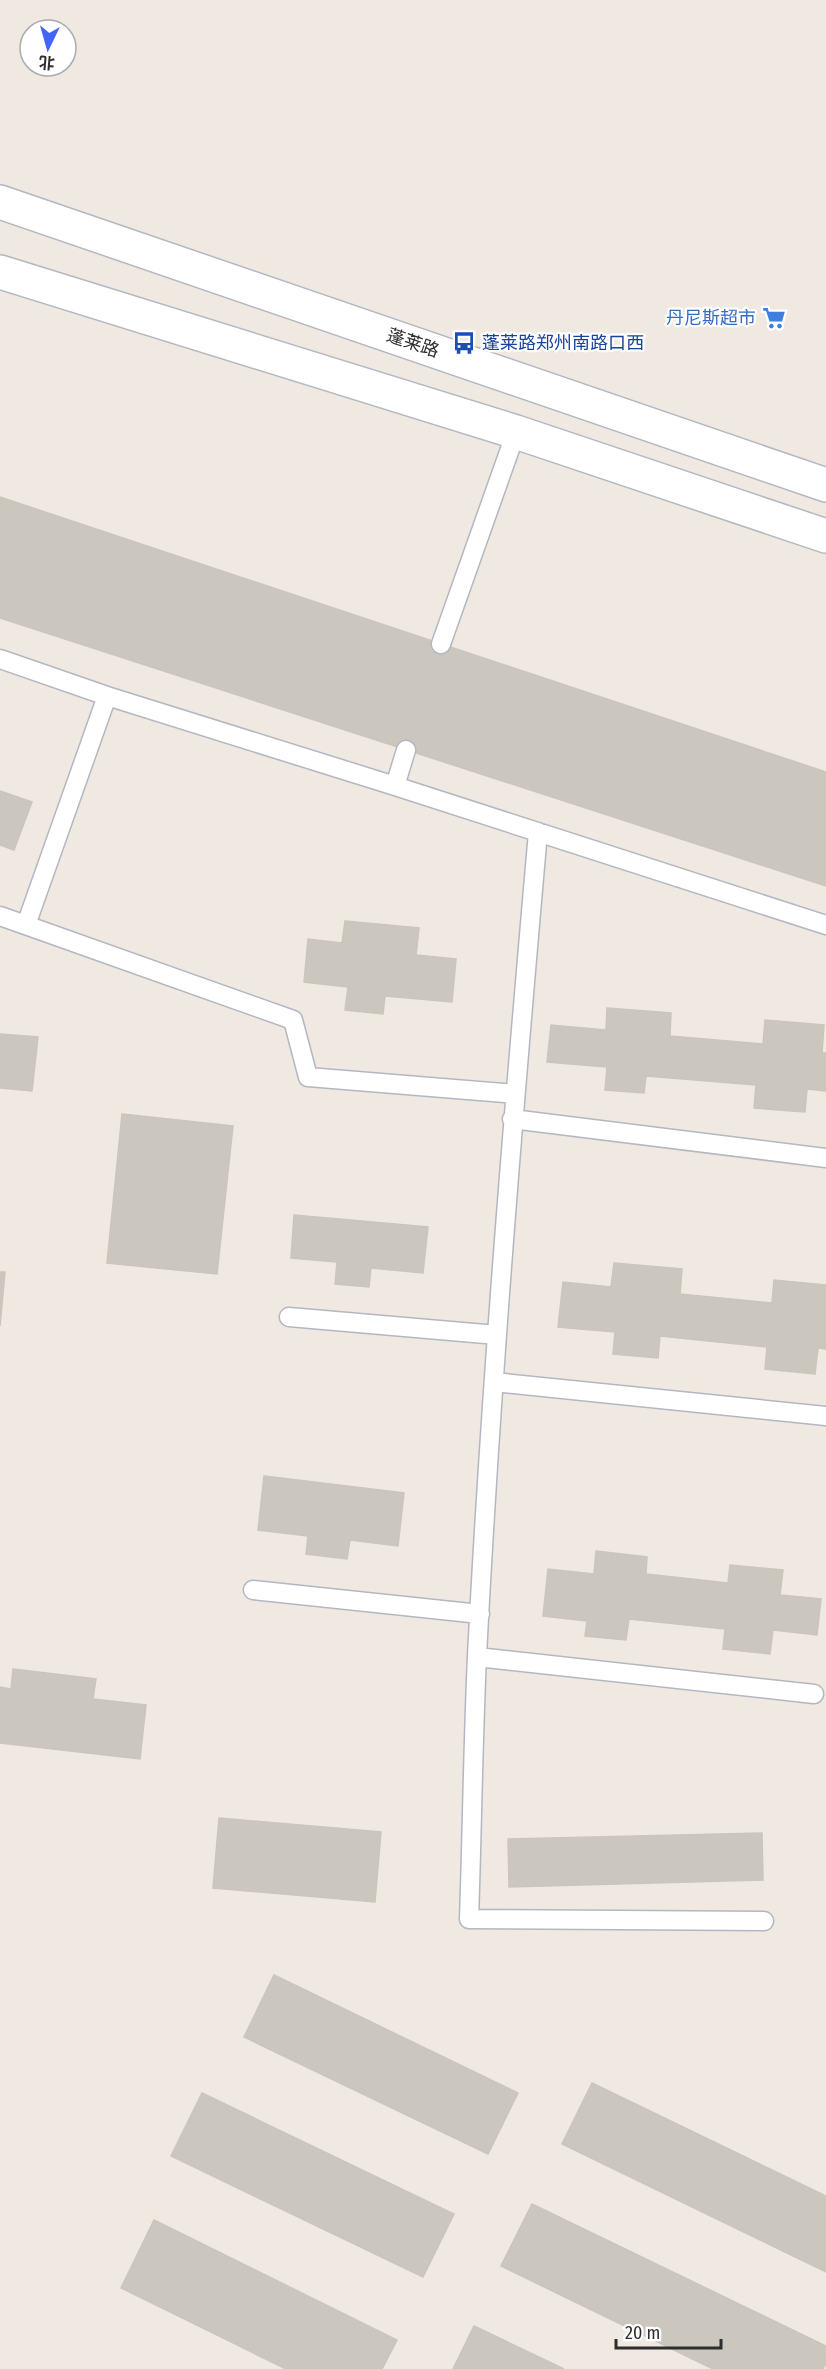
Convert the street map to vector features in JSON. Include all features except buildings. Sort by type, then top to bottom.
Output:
[{"type":"main road","name":"蓬莱路","points":[[0,202],[826,485]]},
{"type":"main road","points":[[0,272],[516,432],[826,536]]},
{"type":"lane","points":[[441,644],[516,432]]},
{"type":"lane","points":[[0,659],[107,696],[826,925]]},
{"type":"lane","points":[[26,925],[107,696]]},
{"type":"lane","points":[[395,786],[406,750]]},
{"type":"lane","points":[[538,832],[512,1119],[494,1382],[477,1657],[469,1919],[764,1921]]},
{"type":"lane","points":[[0,916],[293,1020],[308,1077],[515,1094]]},
{"type":"lane","points":[[512,1119],[826,1158]]},
{"type":"lane","points":[[289,1317],[497,1335]]},
{"type":"lane","points":[[494,1382],[826,1416]]},
{"type":"lane","points":[[253,1590],[480,1614]]},
{"type":"lane","points":[[477,1657],[814,1694]]},
{"type":"place","name":"丹尼斯超市","points":[[774,318]]},
{"type":"place","name":"蓬莱路郑州南路口西","points":[[464,343]]}]
